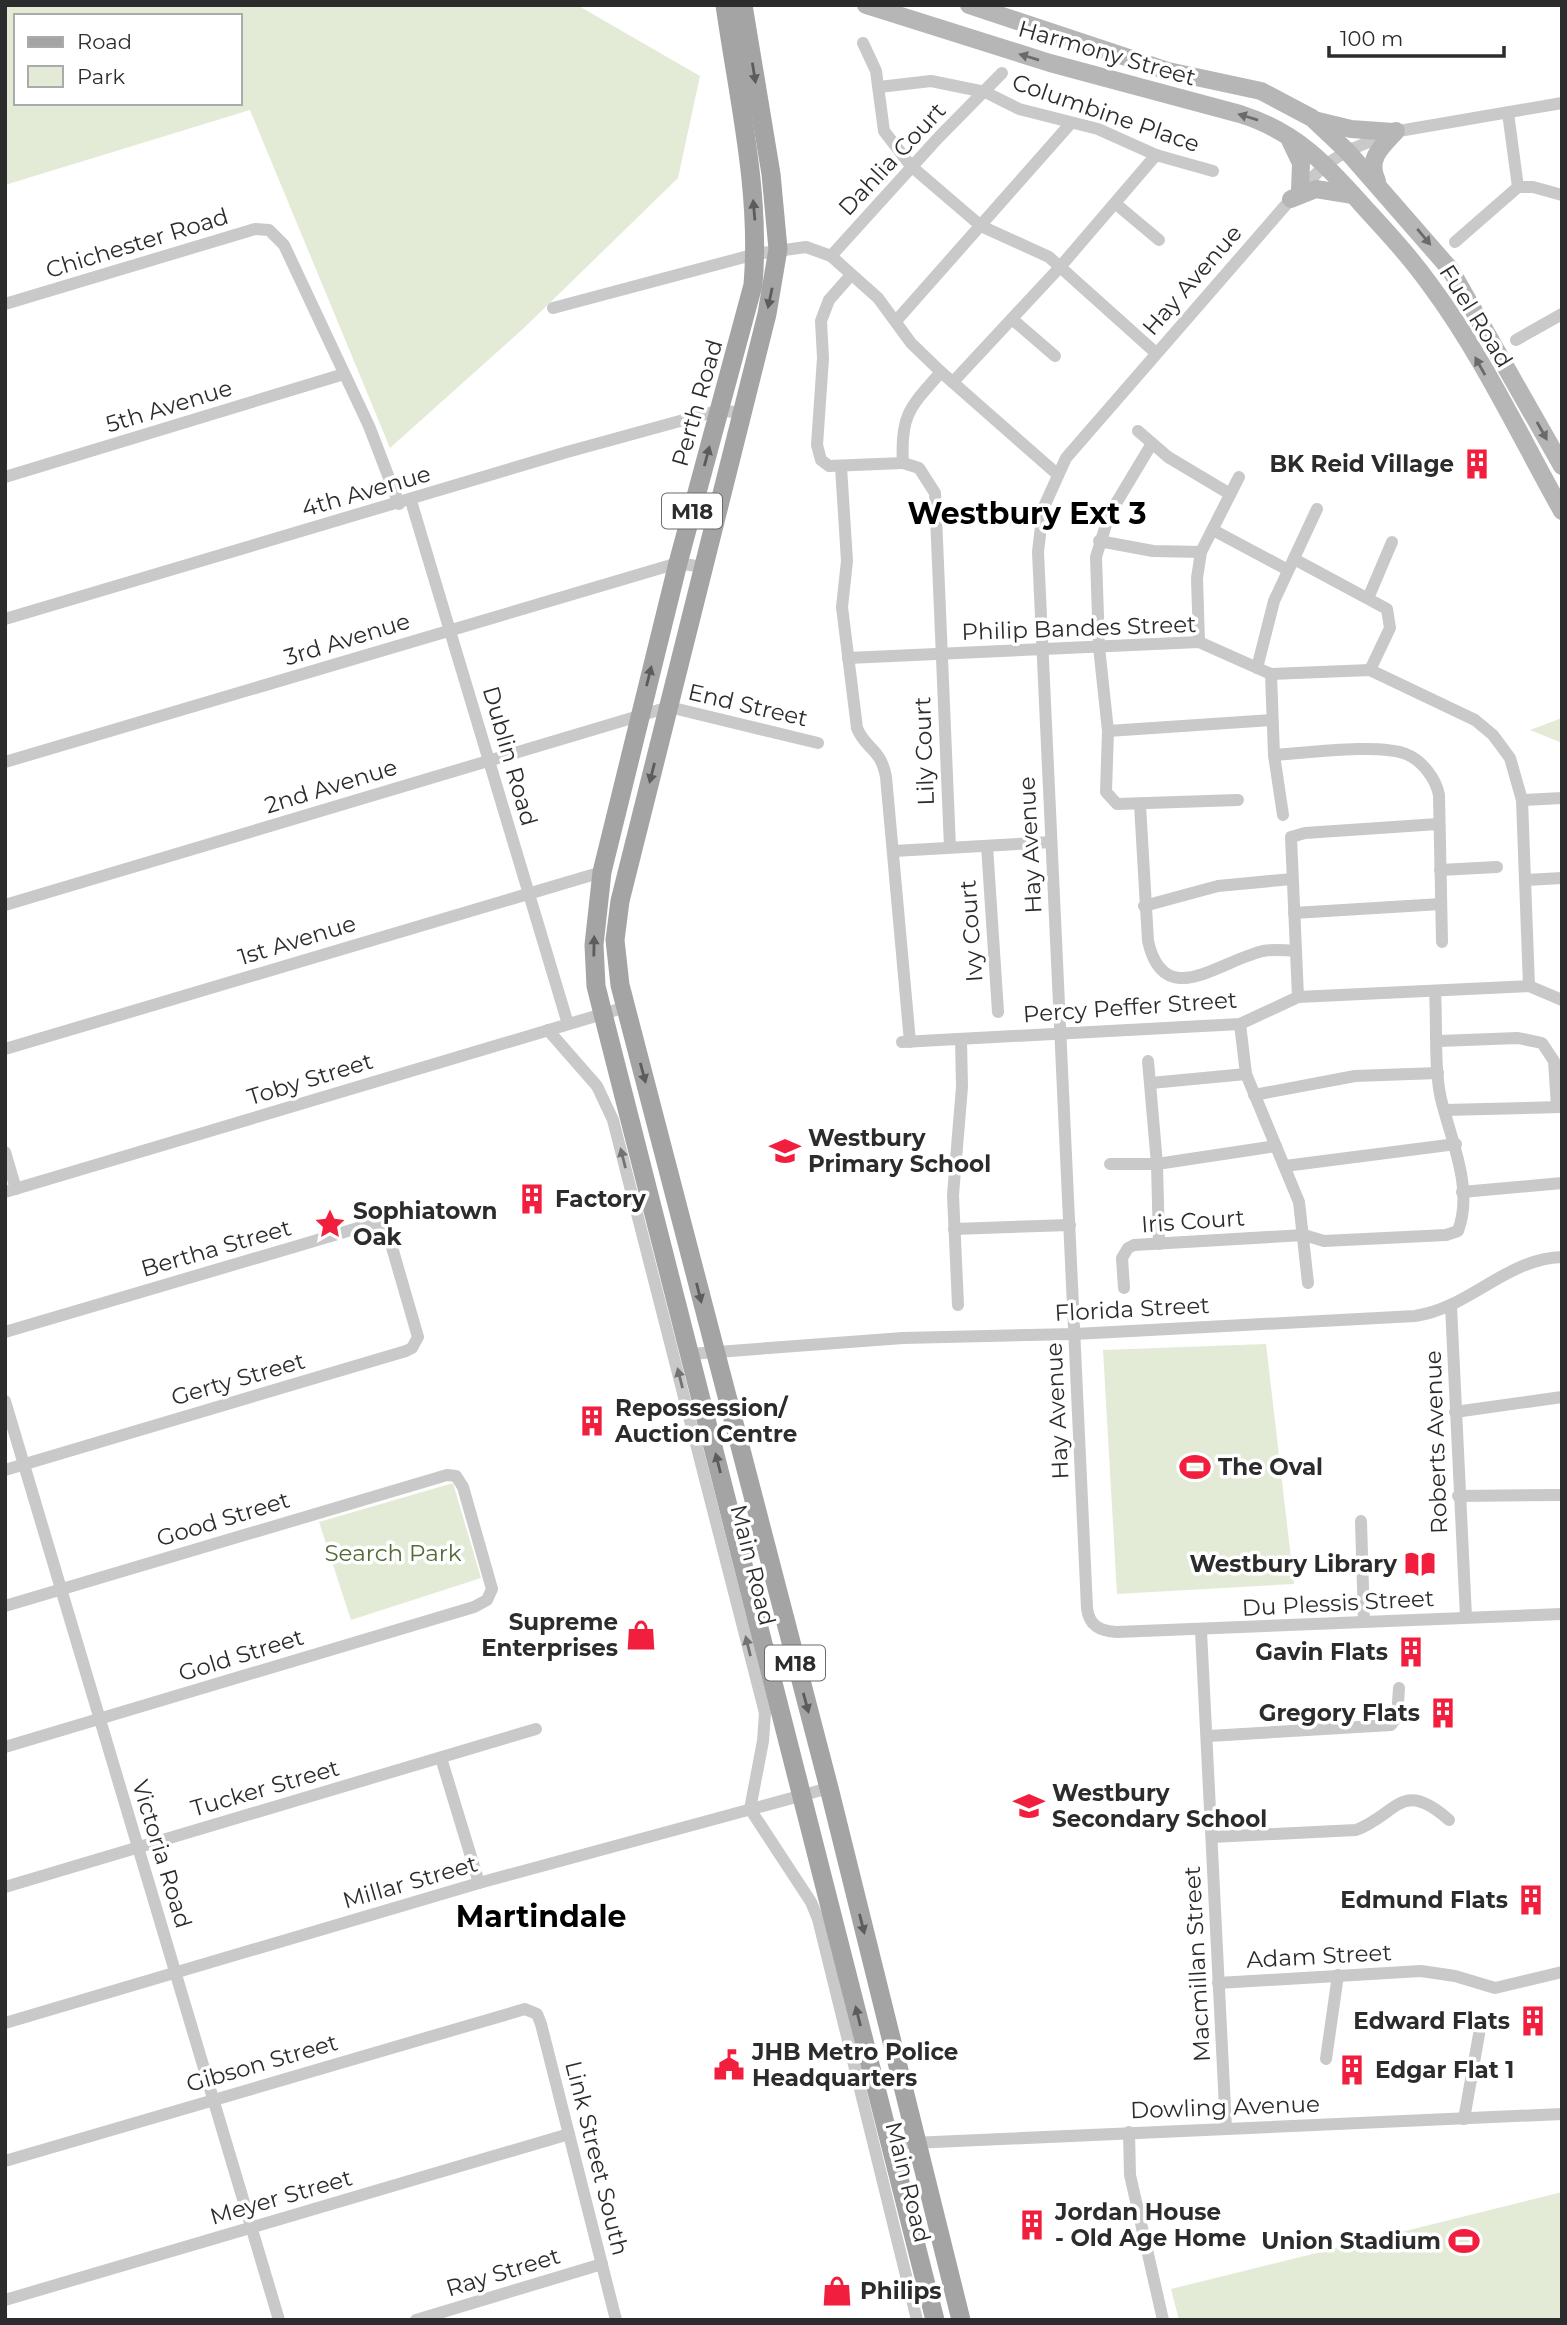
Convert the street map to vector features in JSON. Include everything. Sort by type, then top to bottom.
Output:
[{"type":"main road","name":"Perth Road","points":[[603,1014],[596,986],[594,945],[602,872],[678,563],[748,309],[756,254],[748,163],[724,5]]},
{"type":"main road","name":"Perth Road","points":[[626,1007],[615,961],[616,925],[766,314],[778,249],[771,174],[743,5]]},
{"type":"main road","points":[[747,28],[753,5]]},
{"type":"main road","name":"Harmony Street","points":[[866,5],[1050,63],[1240,114],[1283,130],[1325,165]]},
{"type":"main road","name":"Harmony Street","points":[[969,5],[1012,13],[1168,71],[1261,91],[1312,118],[1347,151]]},
{"type":"main road","points":[[1312,118],[1341,127],[1395,131]]},
{"type":"main road","points":[[1283,130],[1299,156],[1296,194],[1316,189],[1353,195]]},
{"type":"main road","points":[[1379,186],[1372,172],[1373,160],[1395,131]]},
{"type":"main road","name":"Fuel Road","points":[[1347,151],[1450,269],[1562,466]]},
{"type":"main road","name":"Fuel Road","points":[[1325,165],[1403,251],[1449,312],[1562,511]]},
{"type":"main road","name":"Main Road","points":[[626,1007],[713,1351],[829,1788],[961,2320]]},
{"type":"main road","name":"Main Road","points":[[603,1014],[935,2320]]},
{"type":"street","points":[[863,43],[873,63],[879,87],[884,131],[911,166],[981,226],[1034,248],[1060,267],[1156,354]]},
{"type":"street","name":"Columbine Place","points":[[985,92],[1002,73]]},
{"type":"street","name":"Columbine Place","points":[[879,87],[931,81],[985,92],[1019,109],[1109,134],[1156,155],[1213,171]]},
{"type":"street","name":"Dahlia Court","points":[[831,257],[911,166],[985,92]]},
{"type":"street","points":[[1347,151],[1395,131],[1562,103]]},
{"type":"street","points":[[1508,113],[1518,187]]},
{"type":"street","points":[[896,321],[1071,123]]},
{"type":"street","name":"Hay Avenue","points":[[1117,1632],[1095,1627],[1088,1616],[1051,842],[1039,534],[1042,509],[1057,474],[1077,444],[1296,194],[1325,165],[1347,151]]},
{"type":"street","points":[[953,382],[1060,267],[1156,155]]},
{"type":"street","points":[[1455,242],[1518,187],[1533,187],[1562,195]]},
{"type":"street","points":[[1116,204],[1159,240]]},
{"type":"street","name":"Chichester Road","points":[[5,304],[255,229],[269,230],[279,238]]},
{"type":"street","name":"Dublin Road","points":[[279,238],[405,502],[450,630],[568,1024]]},
{"type":"street","points":[[553,308],[756,254],[806,247],[831,257],[878,298],[911,343],[1057,474]]},
{"type":"street","points":[[851,275],[829,300],[821,321],[823,358],[817,445],[824,464],[841,467],[903,463],[901,433],[906,417],[941,372]]},
{"type":"street","points":[[1516,340],[1562,314]]},
{"type":"street","points":[[1012,319],[1055,356]]},
{"type":"street","name":"5th Avenue","points":[[5,477],[344,374]]},
{"type":"street","name":"4th Avenue","points":[[5,620],[567,453],[720,410],[740,413]]},
{"type":"street","points":[[1138,431],[1151,445],[1230,494]]},
{"type":"street","points":[[1151,445],[1116,502],[1099,541],[1096,557],[1099,647],[1108,731],[1105,775],[1108,798],[1117,804],[1140,805],[1238,800]]},
{"type":"street","name":"Lily Court","points":[[903,463],[919,468],[935,493],[950,847]]},
{"type":"street","points":[[841,467],[847,561],[842,607],[857,728],[862,738],[879,754],[884,768],[894,851],[1051,842]]},
{"type":"street","points":[[1199,642],[1197,578],[1201,552],[1238,477]]},
{"type":"street","points":[[1257,668],[1269,616],[1317,509]]},
{"type":"street","points":[[1213,530],[1368,596],[1387,609],[1391,621],[1370,670]]},
{"type":"street","points":[[1099,541],[1153,551],[1201,552]]},
{"type":"street","points":[[1368,596],[1392,542]]},
{"type":"street","name":"3rd Avenue","points":[[5,762],[678,563],[702,567]]},
{"type":"street","name":"Philip Bandes Street","points":[[848,658],[1199,642],[1271,674],[1370,670],[1475,720],[1493,735],[1510,758],[1522,800],[1529,986]]},
{"type":"street","points":[[1271,674],[1274,755],[1283,815]]},
{"type":"street","name":"2nd Avenue","points":[[5,905],[669,707]]},
{"type":"street","name":"End Street","points":[[669,707],[818,743]]},
{"type":"street","points":[[1108,731],[1272,720]]},
{"type":"street","points":[[1274,755],[1388,750],[1408,754],[1431,776],[1439,795],[1442,942]]},
{"type":"street","points":[[1522,800],[1562,799]]},
{"type":"street","points":[[1140,805],[1144,906],[1152,961],[1167,977],[1215,970],[1263,951],[1296,951]]},
{"type":"street","points":[[1298,997],[1290,842],[1296,834],[1438,824]]},
{"type":"street","name":"Ivy Court","points":[[987,846],[998,1012]]},
{"type":"street","name":"Percy Peffer Street","points":[[894,851],[906,1042],[1240,1024],[1298,997],[1529,986],[1562,1000]]},
{"type":"street","points":[[1440,870],[1497,867]]},
{"type":"street","name":"1st Avenue","points":[[5,1049],[602,872]]},
{"type":"street","points":[[1526,880],[1562,878]]},
{"type":"street","points":[[1144,906],[1227,884],[1292,879]]},
{"type":"street","points":[[1294,913],[1441,904]]},
{"type":"street","name":"Iris Court","points":[[1124,1288],[1122,1258],[1128,1248],[1304,1235],[1324,1241],[1451,1235],[1460,1226],[1462,1192],[1456,1144],[1445,1110],[1438,1073],[1435,991]]},
{"type":"street","name":"Toby Street","points":[[11,1190],[626,1007]]},
{"type":"street","points":[[1240,1024],[1246,1074],[1299,1202],[1308,1283]]},
{"type":"street","name":"Main Road","points":[[548,1030],[566,1047],[605,1099],[617,1133],[765,1713],[763,1741],[750,1809],[811,1902],[818,1919],[918,2320]]},
{"type":"street","points":[[1438,1041],[1518,1038],[1542,1043],[1554,1061],[1559,1107],[1445,1110]]},
{"type":"street","points":[[958,1305],[954,1174],[963,1068],[961,1039]]},
{"type":"street","points":[[1148,1061],[1157,1164],[1159,1244]]},
{"type":"street","points":[[1254,1095],[1355,1076],[1438,1073]]},
{"type":"street","points":[[1151,1083],[1246,1074]]},
{"type":"street","points":[[1285,1166],[1456,1144]]},
{"type":"street","points":[[1110,1164],[1157,1164],[1276,1146]]},
{"type":"street","points":[[5,1152],[11,1190]]},
{"type":"street","points":[[1462,1192],[1562,1184]]},
{"type":"street","name":"Bertha Street","points":[[5,1332],[375,1223],[387,1230],[404,1279]]},
{"type":"street","points":[[954,1229],[1070,1225]]},
{"type":"street","name":"Florida Street","points":[[690,1354],[902,1338],[1075,1334],[1401,1317],[1432,1313],[1451,1306],[1526,1262],[1562,1257]]},
{"type":"street","name":"Gerty Street","points":[[5,1470],[412,1348],[418,1337],[404,1279]]},
{"type":"street","name":"Roberts Avenue","points":[[1451,1306],[1458,1496],[1466,1617]]},
{"type":"street","points":[[1455,1412],[1562,1397]]},
{"type":"street","name":"Victoria Road","points":[[5,1401],[279,2320]]},
{"type":"street","name":"Good Street","points":[[5,1606],[452,1475],[463,1487],[490,1580],[492,1589],[487,1600]]},
{"type":"street","points":[[1458,1496],[1562,1495]]},
{"type":"street","points":[[1361,1521],[1364,1622]]},
{"type":"street","name":"Gold Street","points":[[5,1747],[474,1607],[487,1600]]},
{"type":"street","name":"Du Plessis Street","points":[[1117,1632],[1562,1614]]},
{"type":"street","name":"Macmillan Street","points":[[1201,1630],[1209,1736],[1226,2128]]},
{"type":"street","points":[[1209,1736],[1391,1725],[1397,1717],[1399,1688]]},
{"type":"street","name":"Tucker Street","points":[[5,1887],[536,1729]]},
{"type":"street","points":[[441,1758],[479,1883]]},
{"type":"street","name":"Millar Street","points":[[5,2023],[479,1883],[829,1788]]},
{"type":"street","points":[[1212,1837],[1356,1830],[1366,1826],[1389,1807],[1406,1801],[1425,1803],[1449,1820]]},
{"type":"street","name":"Adam Street","points":[[1218,1983],[1421,1971],[1455,1976],[1495,1988],[1562,1972]]},
{"type":"street","points":[[1326,2059],[1338,1975]]},
{"type":"street","name":"Gibson Street","points":[[5,2161],[509,2012],[531,2011]]},
{"type":"street","name":"Link Street South","points":[[531,2011],[541,2024],[616,2320]]},
{"type":"street","points":[[1464,2119],[1481,2023]]},
{"type":"street","name":"Dowling Avenue","points":[[890,2144],[1562,2114]]},
{"type":"street","points":[[1129,2132],[1130,2175],[1163,2320]]},
{"type":"street","name":"Meyer Street","points":[[5,2300],[569,2134]]},
{"type":"street","name":"Ray Street","points":[[416,2320],[601,2264]]},
{"type":"green space","points":[[5,5],[577,5],[700,76],[678,178],[525,327],[390,448],[250,110],[5,185]]},
{"type":"green space","points":[[1562,718],[1562,743],[1530,730]]},
{"type":"green space","name":"The Oval","points":[[1266,1344],[1294,1584],[1117,1594],[1103,1350]]},
{"type":"green space","name":"Search Park","points":[[453,1483],[481,1578],[351,1620],[319,1522]]},
{"type":"green space","name":"Union Stadium","points":[[1562,2192],[1562,2320],[1179,2320],[1171,2289]]},
{"type":"place","name":"BK Reid Village","points":[[1477,464]]},
{"type":"place","name":"Westbury Primary School","points":[[785,1151]]},
{"type":"place","name":"Factory","points":[[532,1199]]},
{"type":"place","name":"Sophiatown Oak","points":[[330,1224]]},
{"type":"place","name":"Repossession/ Auction Centre","points":[[592,1421]]},
{"type":"place","name":"The Oval","points":[[1195,1467]]},
{"type":"place","name":"Westbury Library","points":[[1420,1564]]},
{"type":"place","name":"Supreme Enterprises","points":[[641,1635]]},
{"type":"place","name":"Gavin Flats","points":[[1411,1652]]},
{"type":"place","name":"Gregory Flats","points":[[1443,1713]]},
{"type":"place","name":"Westbury Secondary School","points":[[1029,1806]]},
{"type":"place","name":"Edmund Flats","points":[[1531,1900]]},
{"type":"place","name":"Edward Flats","points":[[1533,2021]]},
{"type":"place","name":"JHB Metro Police Headquarters","points":[[729,2065]]},
{"type":"place","name":"Edgar Flat 1","points":[[1352,2070]]},
{"type":"place","name":"Jordan House - Old Age Home","points":[[1032,2225]]},
{"type":"place","name":"Union Stadium","points":[[1464,2241]]},
{"type":"place","name":"Philips","points":[[837,2291]]},
{"type":"district","name":"Westbury Ext 3","points":[[1027,513]]},
{"type":"district","name":"Martindale","points":[[541,1916]]}]
